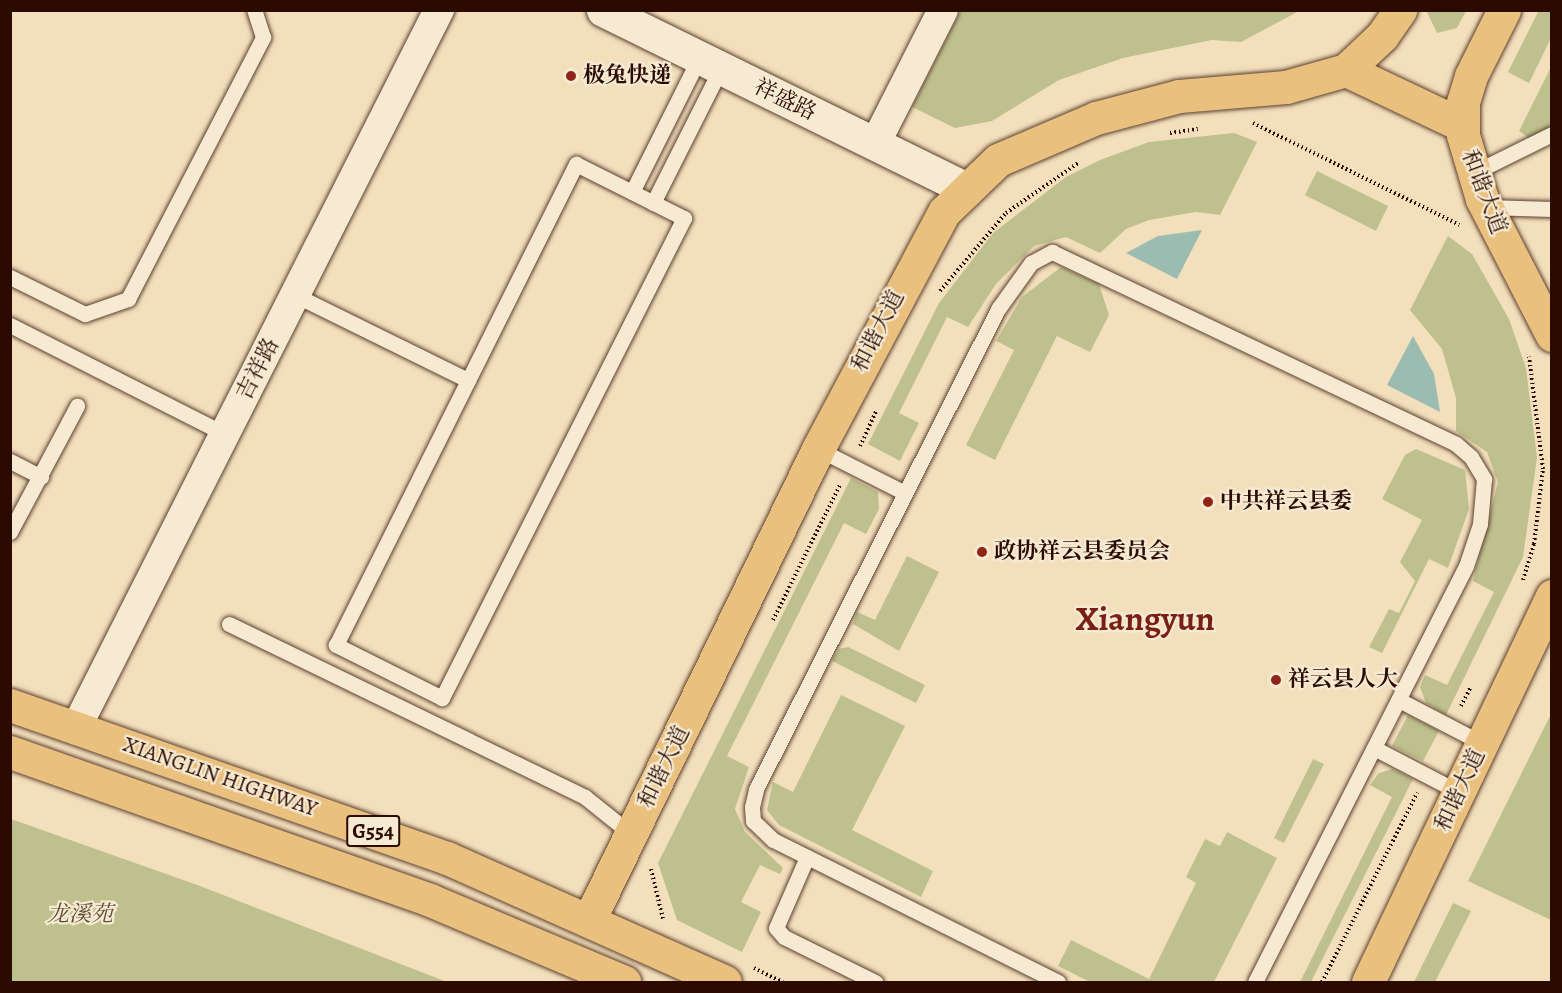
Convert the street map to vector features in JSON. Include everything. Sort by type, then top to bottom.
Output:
[{"type":"main road","name":"和谐大道","points":[[590,918],[818,449],[915,260],[944,212],[998,160],[1127,108],[1179,96],[1286,87],[1346,70],[1382,36],[1400,10]]},
{"type":"main road","name":"和谐大道","points":[[1504,10],[1471,76],[1462,125],[1473,174],[1476,219],[1539,343]]},
{"type":"main road","points":[[1346,70],[1462,125]]},
{"type":"main road","name":"和谐大道","points":[[1368,982],[1457,791],[1482,743],[1536,591]]},
{"type":"main road","name":"XIANGLIN HIGHWAY","points":[[10,705],[381,834],[590,918],[734,972]]},
{"type":"main road","points":[[59,768],[76,728]]},
{"type":"main road","name":"XIANGLIN HIGHWAY","points":[[10,752],[430,900],[624,982]]},
{"type":"street","name":"吉祥路","points":[[76,728],[440,10]]},
{"type":"street","name":"祥盛路","points":[[603,10],[967,189]]},
{"type":"street","points":[[875,144],[943,10]]},
{"type":"lane","points":[[10,277],[85,314],[128,299],[263,37],[254,10]]},
{"type":"lane","points":[[632,192],[710,63]]},
{"type":"lane","points":[[653,203],[710,63]]},
{"type":"lane","points":[[1473,174],[1551,134]]},
{"type":"lane","points":[[576,165],[653,203],[684,218],[442,698],[336,645],[576,165]]},
{"type":"lane","points":[[1476,219],[1551,208]]},
{"type":"lane","points":[[1059,982],[807,857],[760,831],[752,807],[756,789],[905,494],[1019,277],[1042,256],[1065,254],[1455,444],[1480,468],[1485,498],[1474,544],[1399,700],[1255,982]]},
{"type":"lane","points":[[295,295],[468,380]]},
{"type":"lane","points":[[10,325],[225,434]]},
{"type":"lane","points":[[10,532],[77,406]]},
{"type":"lane","points":[[818,449],[905,494]]},
{"type":"lane","points":[[10,461],[41,477]]},
{"type":"lane","points":[[229,624],[585,797],[632,834]]},
{"type":"lane","points":[[1399,700],[1482,743]]},
{"type":"lane","points":[[1374,748],[1457,791]]},
{"type":"lane","points":[[807,857],[776,928],[784,937],[875,982]]},
{"type":"path","points":[[1240,123],[1254,123],[1476,219]]},
{"type":"path","points":[[1164,134],[1208,127]]},
{"type":"path","points":[[937,296],[1006,213],[1090,157]]},
{"type":"path","points":[[1536,591],[1534,544],[1543,469],[1539,343]]},
{"type":"path","points":[[771,623],[880,405]]},
{"type":"path","points":[[1450,727],[1476,677]]},
{"type":"path","points":[[1322,982],[1427,775]]},
{"type":"path","points":[[651,865],[657,910],[671,924]]},
{"type":"path","points":[[734,972],[783,982]]},
{"type":"green space","points":[[961,10],[1299,11],[1241,42],[1212,40],[1123,58],[1059,80],[992,121],[955,128],[912,107]]},
{"type":"green space","points":[[1539,10],[1551,11],[1551,38],[1529,83],[1508,72]]},
{"type":"green space","points":[[1466,11],[1457,28],[1437,33],[1427,12]]},
{"type":"green space","points":[[1551,67],[1551,138],[1537,144],[1519,131]]},
{"type":"green space","points":[[1234,133],[1257,142],[1220,215],[1196,212],[1149,220],[1126,229],[1100,253],[1066,237],[1034,246],[996,284],[968,327],[947,317],[899,413],[919,423],[900,461],[868,444],[939,303],[993,233],[1066,177],[1100,160],[1149,142]]},
{"type":"green space","points":[[1317,171],[1388,206],[1376,231],[1305,195]]},
{"type":"green space","points":[[1448,236],[1472,254],[1509,319],[1526,368],[1537,458],[1523,557],[1446,715],[1426,703],[1420,687],[1425,675],[1447,685],[1494,592],[1473,581],[1498,482],[1487,452],[1456,431],[1456,398],[1442,349],[1410,310]]},
{"type":"green space","points":[[1061,267],[1099,284],[1109,315],[1090,352],[1057,336],[995,460],[966,445],[1014,350],[996,341],[1022,297]]},
{"type":"green space","points":[[1416,449],[1465,470],[1469,509],[1448,568],[1429,559],[1382,653],[1369,647],[1389,609],[1399,613],[1415,581],[1400,562],[1422,520],[1382,499],[1405,455]]},
{"type":"green space","points":[[851,478],[878,492],[879,509],[866,534],[844,523],[727,756],[749,767],[735,809],[745,832],[783,868],[780,874],[760,865],[741,902],[761,912],[742,952],[677,920],[658,863]]},
{"type":"green space","points":[[907,556],[939,572],[899,651],[853,624],[857,612],[875,620]]},
{"type":"green space","points":[[848,647],[925,685],[916,703],[832,661],[839,649]]},
{"type":"green space","points":[[841,695],[905,726],[852,830],[933,871],[921,897],[779,825],[767,810],[773,782],[793,792]]},
{"type":"green space","points":[[1551,714],[1551,920],[1468,881]]},
{"type":"green space","points":[[1408,715],[1439,731],[1423,761],[1392,746]]},
{"type":"green space","points":[[1313,759],[1324,764],[1284,843],[1274,838]]},
{"type":"green space","points":[[1393,769],[1413,779],[1311,982],[1300,982],[1392,797],[1370,785],[1379,773]]},
{"type":"green space","name":"龙溪苑","points":[[11,819],[200,886],[447,982],[11,982]]},
{"type":"green space","points":[[1227,832],[1277,858],[1214,982],[1090,982],[1058,966],[1071,940],[1149,979],[1196,883],[1186,877],[1205,839],[1220,846]]},
{"type":"green space","points":[[1453,903],[1471,911],[1435,982],[1414,982]]},
{"type":"water","points":[[1202,230],[1177,279],[1126,253],[1158,236]]},
{"type":"water","points":[[1413,336],[1434,374],[1440,412],[1387,385]]},
{"type":"place","name":"极兔快递","points":[[571,76]]},
{"type":"place","name":"中共祥云县委","points":[[1208,502]]},
{"type":"place","name":"政协祥云县委员会","points":[[982,552]]},
{"type":"place","name":"祥云县人大","points":[[1276,680]]},
{"type":"district","name":"Xiangyun","points":[[1145,619]]}]
